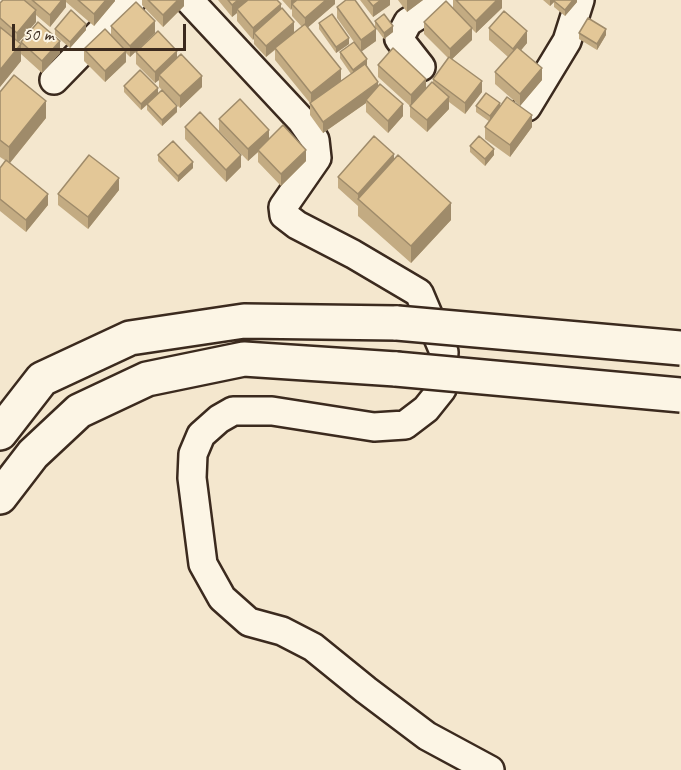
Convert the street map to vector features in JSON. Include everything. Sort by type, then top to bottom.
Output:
[{"type":"highway","points":[[0,409],[42,379],[130,338],[244,321],[397,323],[681,348]]},
{"type":"highway","points":[[0,497],[33,454],[79,411],[147,379],[244,359],[396,369],[681,395]]},
{"type":"highway","points":[[0,433],[42,379]]},
{"type":"street","points":[[54,80],[132,0]]},
{"type":"street","points":[[189,0],[301,120],[315,140],[317,158],[283,207],[284,215],[297,225],[419,292],[444,352],[442,389],[426,409],[405,425],[374,426],[272,411],[233,411],[219,419],[201,435],[193,454],[192,478],[203,564],[222,598],[249,622],[282,631],[313,647],[427,736],[490,770]]},
{"type":"street","points":[[421,67],[399,39],[408,22],[443,0]]},
{"type":"street","points":[[527,107],[567,41],[580,0]]},
{"type":"building","points":[[3,0],[24,0],[36,10],[17,33],[0,18],[0,3]]},
{"type":"building","points":[[32,0],[62,0],[50,15]]},
{"type":"building","points":[[78,0],[106,0],[94,14]]},
{"type":"building","points":[[148,0],[178,0],[163,15]]},
{"type":"building","points":[[228,0],[238,0],[232,5]]},
{"type":"building","points":[[248,0],[277,0],[281,4],[253,28],[237,9]]},
{"type":"building","points":[[297,0],[326,0],[305,18],[292,4]]},
{"type":"building","points":[[346,0],[355,0],[376,29],[361,40],[337,7]]},
{"type":"building","points":[[368,0],[381,0],[373,6]]},
{"type":"building","points":[[456,0],[497,0],[476,21]]},
{"type":"building","points":[[555,0],[573,0],[565,10]]},
{"type":"building","points":[[446,1],[472,28],[450,49],[424,22]]},
{"type":"building","points":[[136,2],[155,21],[130,46],[111,26]]},
{"type":"building","points":[[282,8],[294,22],[266,46],[254,33]]},
{"type":"building","points":[[71,10],[86,24],[70,42],[55,29]]},
{"type":"building","points":[[504,11],[527,31],[513,49],[489,28]]},
{"type":"building","points":[[332,14],[349,38],[336,47],[319,23]]},
{"type":"building","points":[[384,14],[393,26],[384,33],[375,21]]},
{"type":"building","points":[[588,18],[606,29],[597,44],[579,33]]},
{"type":"building","points":[[38,22],[60,41],[42,61],[21,42]]},
{"type":"building","points":[[305,24],[341,69],[311,93],[275,48]]},
{"type":"building","points":[[0,27],[21,44],[0,70]]},
{"type":"building","points":[[105,29],[126,51],[105,71],[84,49]]},
{"type":"building","points":[[158,31],[177,51],[155,72],[136,52]]},
{"type":"building","points":[[354,42],[367,59],[353,70],[340,52]]},
{"type":"building","points":[[517,47],[542,68],[520,94],[495,72]]},
{"type":"building","points":[[393,48],[426,79],[411,95],[378,65]]},
{"type":"building","points":[[181,54],[202,76],[180,96],[159,75]]},
{"type":"building","points":[[449,57],[482,81],[465,103],[433,79]]},
{"type":"building","points":[[365,64],[378,82],[323,122],[310,103]]},
{"type":"building","points":[[140,70],[158,88],[141,104],[124,86]]},
{"type":"building","points":[[14,75],[46,101],[9,147],[0,140],[0,92]]},
{"type":"building","points":[[432,82],[449,97],[427,120],[410,106]]},
{"type":"building","points":[[380,84],[403,104],[388,121],[366,100]]},
{"type":"building","points":[[162,90],[177,106],[162,120],[147,104]]},
{"type":"building","points":[[486,93],[500,103],[490,116],[476,106]]},
{"type":"building","points":[[507,97],[532,115],[510,145],[485,127]]},
{"type":"building","points":[[240,99],[269,130],[248,149],[219,119]]},
{"type":"building","points":[[200,112],[241,155],[226,170],[185,127]]},
{"type":"building","points":[[283,125],[306,150],[281,174],[258,150]]},
{"type":"building","points":[[374,136],[394,154],[358,194],[338,177]]},
{"type":"building","points":[[479,136],[494,149],[485,159],[470,146]]},
{"type":"building","points":[[173,141],[193,162],[178,176],[158,155]]},
{"type":"building","points":[[89,155],[119,178],[88,217],[58,194]]},
{"type":"building","points":[[398,155],[451,203],[411,246],[358,199]]},
{"type":"building","points":[[6,160],[48,194],[26,220],[0,199],[0,168]]}]
